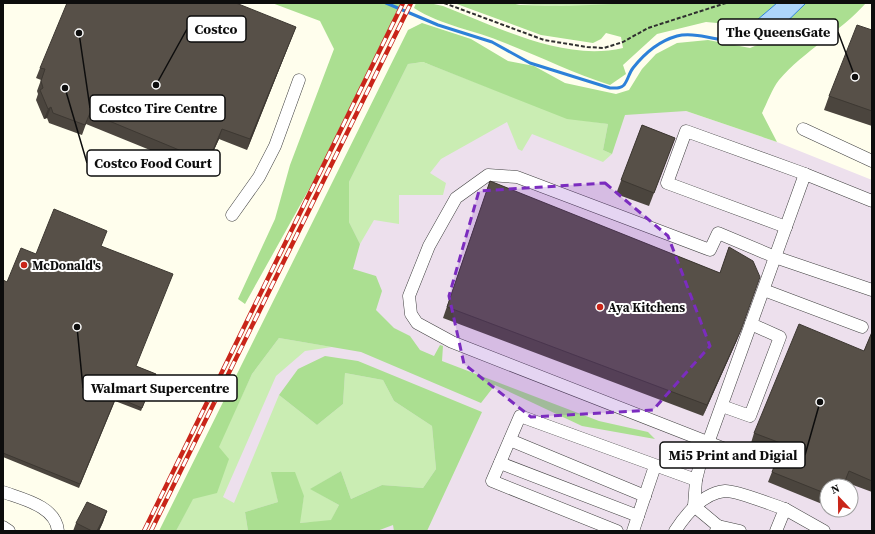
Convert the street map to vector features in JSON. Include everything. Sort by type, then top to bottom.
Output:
[{"type":"street","points":[[232,215],[259,177],[275,146],[299,80]]},
{"type":"street","points":[[803,129],[872,161]]},
{"type":"street","points":[[786,227],[667,183],[686,131],[805,174],[872,201]]},
{"type":"street","points":[[740,531],[717,529],[694,506],[696,480],[805,174]]},
{"type":"street","points":[[756,461],[709,442],[652,422],[452,342],[417,323],[411,314],[409,296],[429,246],[456,198],[488,175],[517,177],[710,250],[718,233],[775,257],[872,290]]},
{"type":"street","points":[[764,290],[862,327]]},
{"type":"street","points":[[722,406],[750,416],[780,337],[751,324]]},
{"type":"street","points":[[617,531],[492,481],[520,416],[696,480]]},
{"type":"street","points":[[510,440],[645,496]]},
{"type":"street","points":[[500,463],[638,516]]},
{"type":"street","points":[[633,531],[656,466]]},
{"type":"street","points":[[675,531],[694,506],[714,494],[726,491],[785,509],[824,531]]},
{"type":"street","points":[[3,492],[42,507],[55,520],[58,531]]},
{"type":"street","points":[[776,531],[785,509]]},
{"type":"street","points":[[3,527],[9,531]]},
{"type":"path","points":[[444,3],[544,40],[598,48],[614,45],[648,28],[726,3]]},
{"type":"highlighted area","points":[[605,183],[668,236],[710,346],[653,410],[531,417],[464,364],[449,296],[479,191]]},
{"type":"shaded area","points":[[404,60],[686,111],[777,142],[872,180],[872,531],[170,531]]},
{"type":"green space","points":[[272,3],[401,3],[313,182],[245,304],[238,299],[275,219],[290,165],[334,49],[320,21]]},
{"type":"green space","points":[[416,3],[429,3],[443,6],[508,32],[554,46],[577,50],[600,51],[623,48],[621,37],[606,33],[601,39],[593,43],[541,35],[454,3],[511,3],[520,5],[569,6],[634,3],[777,3],[750,26],[706,22],[657,34],[623,65],[626,74],[610,85],[494,39],[447,24],[414,8]]},
{"type":"green space","points":[[511,3],[634,3],[613,6],[575,6]]},
{"type":"green space","points":[[806,3],[866,3],[845,23],[799,60],[776,84],[762,113],[777,142],[686,111],[625,115],[612,154],[603,150],[608,124],[567,119],[423,62],[408,64],[349,182],[349,222],[360,244],[353,269],[376,276],[382,291],[376,310],[394,328],[410,336],[420,350],[434,356],[440,345],[443,346],[442,361],[599,421],[648,432],[655,439],[582,426],[495,385],[481,403],[361,352],[279,338],[252,374],[219,447],[229,459],[217,493],[193,499],[176,531],[159,531],[408,30],[422,23],[471,39],[508,61],[534,66],[565,83],[616,94],[629,90],[642,69],[656,54],[677,43],[708,40],[750,48],[767,41]]},
{"type":"green space","points":[[423,62],[567,118],[608,124],[603,150],[612,154],[603,162],[532,134],[522,151],[518,149],[507,122],[441,159],[430,173],[446,183],[443,195],[399,195],[399,224],[374,220],[360,244],[349,222],[349,182],[408,64]]},
{"type":"green space","points":[[279,338],[332,347],[305,351],[276,376],[223,497],[234,503],[279,395],[317,425],[343,404],[345,373],[383,380],[394,401],[432,426],[436,469],[423,488],[382,485],[351,499],[341,471],[311,489],[339,505],[331,521],[299,523],[304,496],[272,472],[278,502],[245,512],[248,531],[176,531],[218,447],[252,374]]},
{"type":"green space","points":[[325,356],[358,361],[482,412],[427,531],[394,531],[393,525],[377,531],[248,531],[245,512],[278,502],[271,472],[295,472],[304,496],[300,523],[331,520],[339,505],[310,489],[341,471],[351,499],[382,485],[423,488],[436,469],[432,426],[394,401],[383,380],[345,373],[343,404],[317,425],[279,395],[298,369]]},
{"type":"water","points":[[777,3],[806,3],[767,41],[750,26]]},
{"type":"building","points":[[67,3],[236,3],[296,27],[250,139],[222,129],[208,162],[90,113],[85,125],[53,113],[51,107],[48,109],[40,90],[43,88],[41,81],[45,69],[40,68]]},
{"type":"building","points":[[857,25],[872,30],[872,111],[829,96]]},
{"type":"building","points":[[642,125],[675,138],[654,193],[621,180]]},
{"type":"building","name":"Aya Kitchens","points":[[490,181],[720,273],[729,247],[753,261],[760,277],[741,330],[707,405],[447,307]]},
{"type":"building","points":[[54,209],[107,231],[101,246],[173,274],[136,366],[156,374],[142,408],[116,397],[80,484],[3,453],[3,280],[7,282],[21,248],[36,254]]},
{"type":"building","points":[[799,324],[864,351],[872,332],[872,481],[849,471],[846,478],[819,478],[819,491],[772,472],[783,444],[754,433]]},
{"type":"building","points":[[87,502],[107,511],[97,531],[92,531],[76,523]]},
{"type":"waterway","points":[[386,3],[438,25],[492,42],[530,63],[610,88],[621,87],[637,63],[652,49],[670,38],[677,36],[697,35],[749,44],[755,42],[764,33]]},
{"type":"railway","points":[[144,531],[403,3]]},
{"type":"railway","points":[[151,531],[411,3]]},
{"type":"place","name":"Costco Tire Centre","points":[[79,33]]},
{"type":"place","name":"The QueensGate","points":[[855,77]]},
{"type":"place","name":"Costco","points":[[156,85]]},
{"type":"place","name":"Costco Food Court","points":[[65,88]]},
{"type":"place","name":"McDonald's","points":[[24,265]]},
{"type":"place","name":"Aya Kitchens","points":[[600,307]]},
{"type":"place","name":"Walmart Supercentre","points":[[77,327]]},
{"type":"place","name":"Mi5 Print and Digial","points":[[820,402]]}]
